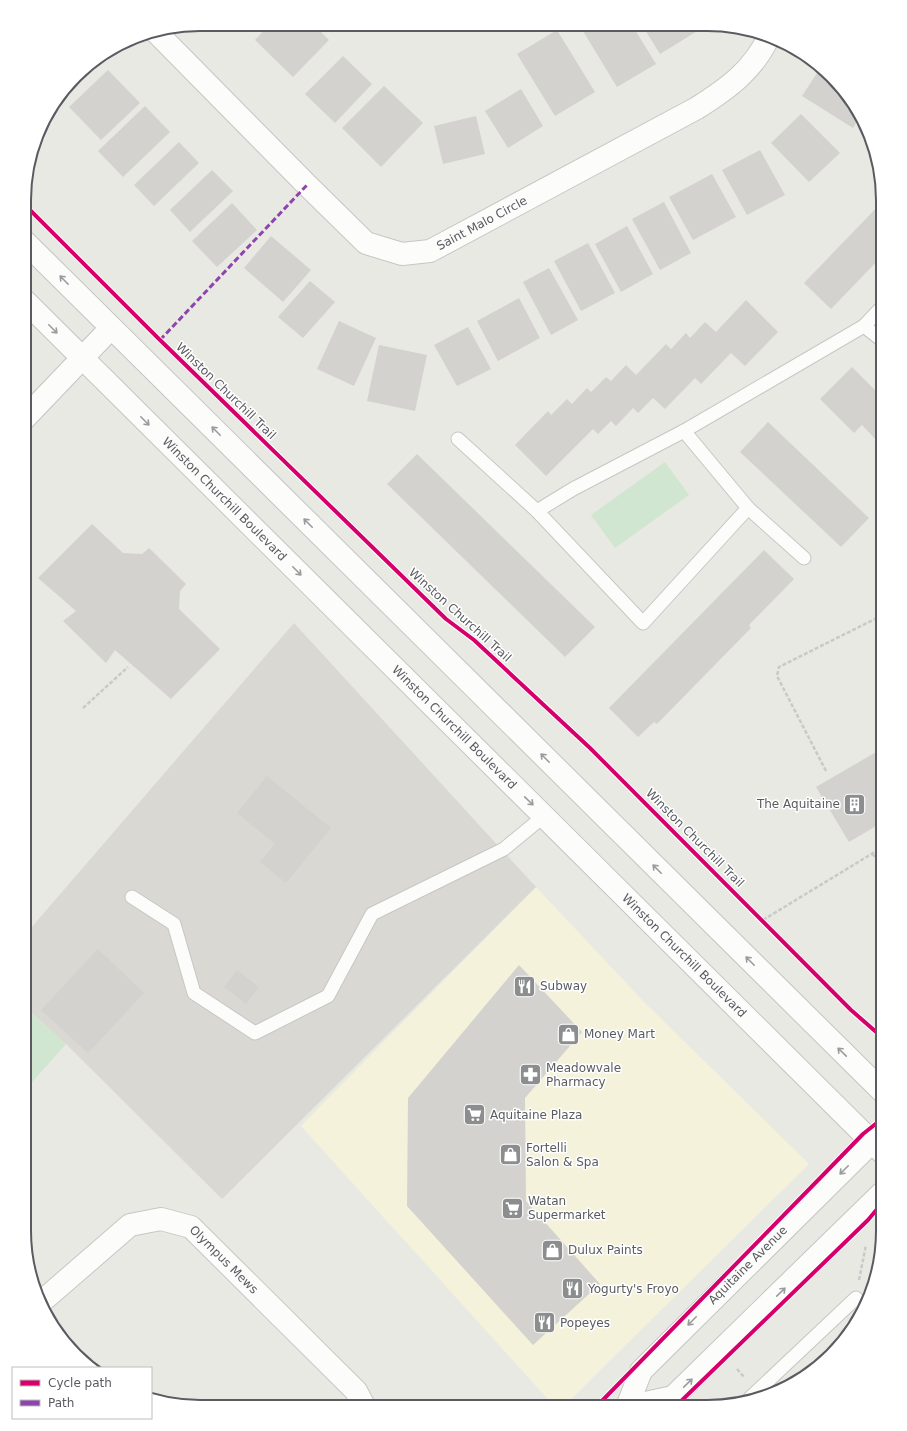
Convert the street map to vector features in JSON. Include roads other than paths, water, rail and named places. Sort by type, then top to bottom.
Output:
[{"type":"main road","name":"Saint Malo Circle","points":[[160,36],[366,243],[402,254],[430,250],[696,108],[729,87],[762,52],[766,42]]},
{"type":"main road","points":[[31,248],[876,1085]]},
{"type":"main road","name":"Winston Churchill Boulevard","points":[[31,307],[544,816],[876,1140]]},
{"type":"main road","points":[[31,412],[111,328]]},
{"type":"main road","name":"Aquitaine Avenue","points":[[630,1400],[641,1371],[876,1146]]},
{"type":"main road","name":"Aquitaine Avenue","points":[[660,1400],[674,1397],[876,1199]]},
{"type":"main road","name":"Olympus Mews","points":[[45,1299],[130,1225],[161,1219],[191,1228],[356,1391],[361,1400]]},
{"type":"lane","points":[[537,511],[573,489],[684,431],[864,326],[876,313]]},
{"type":"lane","points":[[864,326],[876,335]]},
{"type":"lane","points":[[684,431],[748,508],[804,558]]},
{"type":"lane","points":[[458,440],[537,511],[643,623],[748,508]]},
{"type":"lane","points":[[132,897],[174,924],[194,993],[255,1033],[328,996],[372,914],[504,849],[544,816]]},
{"type":"lane","points":[[756,1393],[856,1298]]},
{"type":"place","name":"The Aquitaine","points":[[855,804]]},
{"type":"place","name":"Subway","points":[[524,986]]},
{"type":"place","name":"Money Mart","points":[[569,1034]]},
{"type":"place","name":"Meadowvale Pharmacy","points":[[531,1075]]},
{"type":"place","name":"Aquitaine Plaza","points":[[475,1115]]},
{"type":"place","name":"Fortelli Salon & Spa","points":[[511,1155]]},
{"type":"place","name":"Watan Supermarket","points":[[512,1208]]},
{"type":"place","name":"Dulux Paints","points":[[553,1250]]},
{"type":"place","name":"Yogurty's Froyo","points":[[572,1289]]},
{"type":"place","name":"Popeyes","points":[[544,1323]]}]
